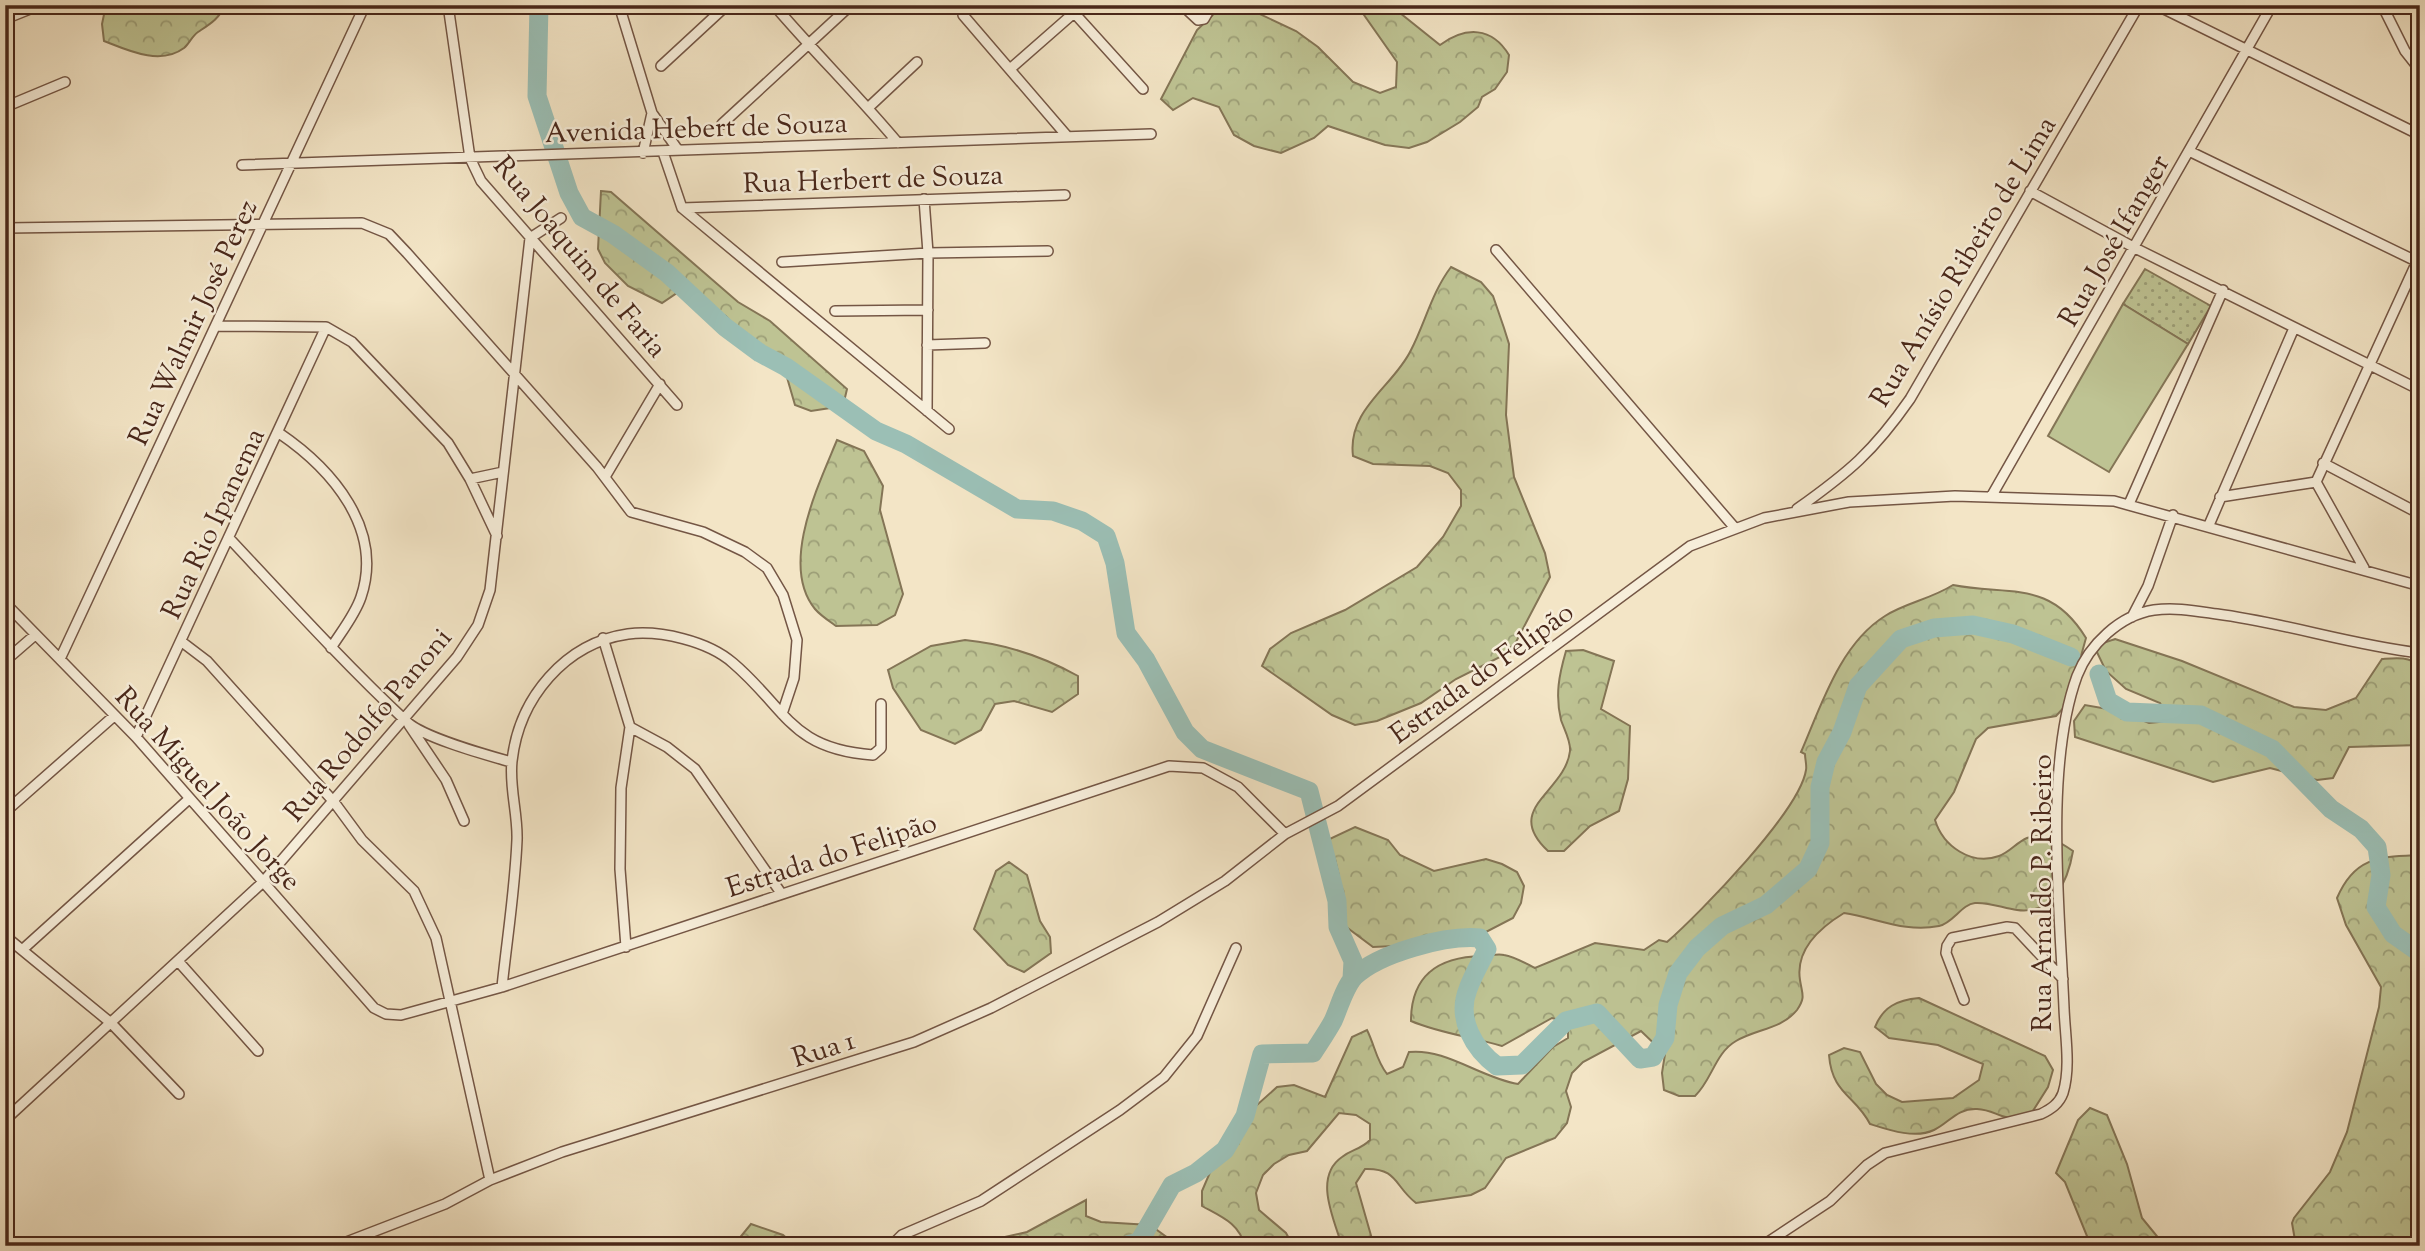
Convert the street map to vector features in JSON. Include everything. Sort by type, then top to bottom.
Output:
[{"type":"street","points":[[5,19],[39,5]]},
{"type":"street","name":"Rua Walmir José Perez","points":[[60,659],[365,5]]},
{"type":"street","name":"Rua Joaquim de Faria","points":[[448,5],[470,158],[481,181],[677,405]]},
{"type":"street","points":[[661,66],[727,5]]},
{"type":"street","points":[[774,5],[809,47],[869,107],[898,143]]},
{"type":"street","points":[[722,124],[809,47],[851,5]]},
{"type":"street","points":[[1067,5],[1143,89]]},
{"type":"street","points":[[1010,69],[1083,5]]},
{"type":"street","points":[[1182,5],[1198,20],[1205,19],[1212,5]]},
{"type":"street","name":"Rua Anísio Ribeiro de Lima","points":[[1792,512],[1844,475],[1881,440],[1910,399],[2139,5]]},
{"type":"street","points":[[2156,5],[2420,135]]},
{"type":"street","name":"Rua José Ifanger","points":[[1991,497],[2191,152],[2272,5]]},
{"type":"street","points":[[2382,5],[2405,51],[2420,70]]},
{"type":"street","points":[[622,7],[652,113],[678,150]]},
{"type":"street","points":[[963,15],[1067,136]]},
{"type":"street","points":[[869,107],[917,62]]},
{"type":"street","points":[[5,107],[65,82]]},
{"type":"street","points":[[643,153],[652,113]]},
{"type":"street","name":"Avenida Hebert de Souza","points":[[242,165],[1151,134]]},
{"type":"street","points":[[663,152],[682,208],[948,429]]},
{"type":"street","points":[[2191,152],[2419,260],[2316,482],[2364,568]]},
{"type":"street","points":[[2030,191],[2135,248],[2420,390]]},
{"type":"street","name":"Rua Herbert de Souza","points":[[682,208],[1065,195]]},
{"type":"street","points":[[924,199],[928,253],[927,411]]},
{"type":"street","points":[[530,238],[561,218]]},
{"type":"street","points":[[7,228],[362,223],[388,234],[556,420],[631,512],[703,532],[745,552],[767,568],[783,595],[797,640],[794,678],[782,714]]},
{"type":"street","name":"Rua Rodolfo Panoni","points":[[5,1120],[263,881],[405,720],[457,657],[478,625],[491,590],[498,538],[513,371],[530,238]]},
{"type":"street","points":[[1496,250],[1734,527]]},
{"type":"street","points":[[782,262],[928,253],[1048,251]]},
{"type":"street","points":[[2129,504],[2223,290]]},
{"type":"street","points":[[835,311],[928,310]]},
{"type":"street","points":[[217,326],[326,327],[352,342],[448,443],[470,479],[498,538]]},
{"type":"street","name":"Rua Rio Ipanema","points":[[136,737],[326,327]]},
{"type":"street","points":[[2209,525],[2294,327]]},
{"type":"street","points":[[927,345],[985,343]]},
{"type":"street","points":[[604,477],[660,384]]},
{"type":"street","points":[[279,433],[324,467],[345,497],[365,537],[369,566],[361,599],[331,648]]},
{"type":"street","points":[[2323,463],[2420,514]]},
{"type":"street","points":[[470,479],[503,472]]},
{"type":"street","points":[[2220,496],[2316,482]]},
{"type":"street","points":[[1792,512],[1902,497],[2114,500],[2364,568],[2420,586]]},
{"type":"street","name":"Estrada do Felipão","points":[[1294,828],[1338,806],[1690,546],[1734,527],[1792,512]]},
{"type":"street","points":[[2132,617],[2148,586],[2173,515]]},
{"type":"street","points":[[229,538],[331,648],[405,720],[446,780],[464,821]]},
{"type":"street","name":"Rua Miguel João Jorge","points":[[5,603],[136,737],[374,1008]]},
{"type":"street","name":"Rua Arnaldo P. Ribeiro","points":[[1762,1246],[1830,1201],[1867,1164],[1885,1153],[2041,1114],[2053,1108],[2063,1092],[2066,1068],[2059,772],[2066,721],[2078,674],[2099,641],[2132,617],[2153,610],[2175,608],[2267,621],[2386,649],[2420,653]]},
{"type":"street","points":[[502,987],[517,839],[512,762],[525,713],[538,688],[565,662],[603,638],[635,633],[671,636],[732,662],[802,734],[833,749],[873,755],[881,748],[881,704]]},
{"type":"street","points":[[5,661],[36,635]]},
{"type":"street","points":[[603,638],[630,727],[621,788],[620,869],[626,947]]},
{"type":"street","points":[[182,642],[207,661],[334,802],[362,840],[414,891],[435,932],[490,1180]]},
{"type":"street","points":[[5,812],[114,716]]},
{"type":"street","points":[[405,720],[436,736],[512,762]]},
{"type":"street","points":[[630,727],[667,747],[695,769],[781,893]]},
{"type":"street","name":"Estrada do Felipão","points":[[374,1008],[386,1014],[401,1015],[502,987],[1169,766],[1203,768],[1238,787],[1285,834]]},
{"type":"street","points":[[22,950],[189,799]]},
{"type":"street","name":"Rua 1","points":[[336,1246],[445,1204],[490,1180],[562,1152],[914,1042],[969,1018],[1158,922],[1225,881],[1294,828]]},
{"type":"street","points":[[1964,1000],[1946,953],[1952,938],[2015,928],[2063,979]]},
{"type":"street","points":[[5,936],[111,1023],[179,1094]]},
{"type":"street","points":[[891,1246],[902,1236],[981,1201],[1120,1110],[1164,1077],[1197,1036],[1236,948]]},
{"type":"street","points":[[178,961],[258,1051]]},
{"type":"green space","points":[[106,5],[225,5],[217,18],[196,34],[184,48],[165,56],[154,56],[133,52],[104,41],[102,24]]},
{"type":"green space","points":[[1357,5],[1390,5],[1440,45],[1469,32],[1487,35],[1495,39],[1509,55],[1507,72],[1495,89],[1482,97],[1478,107],[1460,122],[1427,142],[1409,148],[1385,145],[1328,126],[1314,138],[1281,153],[1254,146],[1234,135],[1219,107],[1193,98],[1173,110],[1161,99],[1197,30],[1220,8],[1247,8],[1296,31],[1318,47],[1353,82],[1380,93],[1396,87],[1397,62]]},
{"type":"green space","points":[[601,191],[611,192],[738,302],[770,321],[847,389],[843,406],[811,411],[795,405],[786,374],[747,344],[726,316],[677,293],[662,303],[628,286],[605,263],[598,249]]},
{"type":"green space","points":[[1451,267],[1481,282],[1493,296],[1504,328],[1509,344],[1506,415],[1514,477],[1545,553],[1550,577],[1516,642],[1504,655],[1456,679],[1421,703],[1377,721],[1355,725],[1332,715],[1262,666],[1270,649],[1291,633],[1345,610],[1417,567],[1443,537],[1461,506],[1461,490],[1448,473],[1430,466],[1373,464],[1353,456],[1353,439],[1364,411],[1411,350],[1439,287]]},
{"type":"green space","points":[[2145,269],[2211,306],[2188,344],[2123,304]]},
{"type":"green space","points":[[2123,304],[2188,344],[2109,472],[2048,436]]},
{"type":"green space","points":[[837,440],[864,451],[883,486],[880,510],[903,594],[895,615],[877,625],[836,626],[815,609],[805,591],[801,548],[806,524]]},
{"type":"green space","points":[[1953,585],[2010,591],[2043,598],[2058,606],[2072,619],[2086,638],[2068,703],[2056,716],[1988,728],[1976,739],[1954,792],[1935,820],[1944,838],[1959,852],[1969,856],[1999,856],[2033,836],[2052,839],[2073,851],[2063,884],[2049,901],[2030,910],[1970,904],[1944,924],[1927,928],[1914,928],[1844,913],[1819,932],[1806,949],[1800,969],[1802,998],[1797,1010],[1784,1021],[1729,1046],[1695,1096],[1679,1096],[1664,1090],[1662,1073],[1665,1054],[1641,1031],[1583,1062],[1572,1073],[1566,1091],[1571,1107],[1567,1123],[1555,1138],[1506,1158],[1485,1188],[1471,1195],[1416,1203],[1395,1179],[1384,1171],[1365,1169],[1356,1183],[1374,1246],[1342,1246],[1328,1199],[1327,1187],[1333,1165],[1370,1140],[1370,1124],[1356,1115],[1339,1113],[1307,1151],[1289,1155],[1263,1175],[1256,1193],[1259,1210],[1286,1233],[1293,1246],[1244,1246],[1234,1226],[1202,1206],[1202,1191],[1226,1135],[1238,1122],[1277,1087],[1294,1085],[1325,1097],[1352,1037],[1367,1030],[1387,1074],[1403,1067],[1409,1052],[1423,1052],[1436,1054],[1518,1084],[1553,1047],[1568,1038],[1568,1022],[1552,1018],[1502,1046],[1433,1029],[1411,1021],[1412,1005],[1422,980],[1440,965],[1466,957],[1502,954],[1535,968],[1595,943],[1644,950],[1659,940],[1667,942],[1746,861],[1768,835],[1800,788],[1806,770],[1805,754],[1801,752],[1834,677],[1856,643],[1869,628],[1885,616]]},
{"type":"green space","points":[[2115,639],[2182,661],[2294,707],[2326,710],[2356,698],[2382,659],[2402,658],[2411,661],[2420,666],[2420,745],[2349,747],[2333,778],[2317,780],[2270,768],[2213,782],[2075,737],[2074,721],[2085,705],[2119,711],[2149,723],[2170,721],[2160,703],[2126,689],[2106,671],[2094,646]]},
{"type":"green space","points":[[965,640],[1009,648],[1064,669],[1078,676],[1078,694],[1052,712],[1014,701],[995,704],[981,730],[955,744],[921,730],[893,688],[888,670],[931,646]]},
{"type":"green space","points":[[1583,650],[1614,661],[1601,709],[1630,726],[1628,779],[1619,811],[1590,826],[1564,851],[1548,851],[1536,836],[1531,823],[1533,812],[1566,766],[1570,747],[1559,711],[1560,677],[1566,651]]},
{"type":"green space","points":[[1355,827],[1388,840],[1400,855],[1434,871],[1486,859],[1502,864],[1517,872],[1524,886],[1521,903],[1513,918],[1484,933],[1434,939],[1416,945],[1373,947],[1345,926],[1336,911],[1339,876],[1335,859],[1319,844]]},
{"type":"green space","points":[[2420,855],[2420,1246],[2296,1246],[2292,1223],[2330,1172],[2347,1132],[2379,1007],[2381,987],[2346,925],[2337,898],[2344,884],[2361,866],[2381,858]]},
{"type":"green space","points":[[1009,862],[1027,875],[1040,921],[1050,937],[1051,953],[1024,972],[1008,965],[974,929],[996,871]]},
{"type":"green space","points":[[1919,998],[2045,1056],[2053,1070],[2048,1087],[2029,1117],[2011,1118],[1970,1109],[1934,1130],[1919,1134],[1902,1133],[1870,1124],[1839,1086],[1829,1055],[1844,1048],[1860,1052],[1876,1084],[1887,1095],[1902,1102],[1953,1098],[1979,1080],[1983,1064],[1938,1045],[1889,1038],[1875,1027],[1882,1014],[1892,1006]]},
{"type":"green space","points":[[2090,1108],[2107,1115],[2127,1164],[2142,1218],[2165,1246],[2091,1246],[2065,1182],[2056,1173],[2078,1120]]},
{"type":"green space","points":[[1086,1200],[1086,1216],[1101,1222],[1150,1225],[1179,1246],[965,1246],[1027,1232]]},
{"type":"green space","points":[[751,1224],[783,1235],[795,1246],[733,1246]]},
{"type":"waterway","points":[[539,5],[537,96],[569,193],[582,217],[613,234],[667,273],[725,327],[760,353],[786,367],[876,431],[906,444],[1017,509],[1053,511],[1082,521],[1106,536],[1115,563],[1126,633],[1146,660],[1185,732],[1202,749],[1309,791],[1337,901],[1338,927],[1353,961],[1352,979]]},
{"type":"waterway","points":[[1123,1246],[1139,1242],[1172,1185],[1196,1173],[1225,1150],[1245,1116],[1262,1054],[1313,1053],[1333,1021],[1354,977],[1365,968],[1396,953],[1449,939],[1480,938],[1487,949],[1468,989],[1464,1011],[1469,1032],[1481,1051],[1497,1066],[1522,1065],[1566,1021],[1597,1013],[1640,1059],[1653,1057],[1665,1038],[1668,1005],[1678,973],[1697,948],[1722,926],[1766,905],[1808,869],[1820,843],[1820,787],[1826,762],[1842,732],[1858,686],[1901,639],[1934,628],[1973,625],[2013,634],[2071,657]]},
{"type":"waterway","points":[[2099,674],[2108,701],[2127,712],[2201,715],[2272,749],[2331,809],[2361,829],[2377,847],[2381,875],[2376,907],[2393,934],[2420,953]]}]
